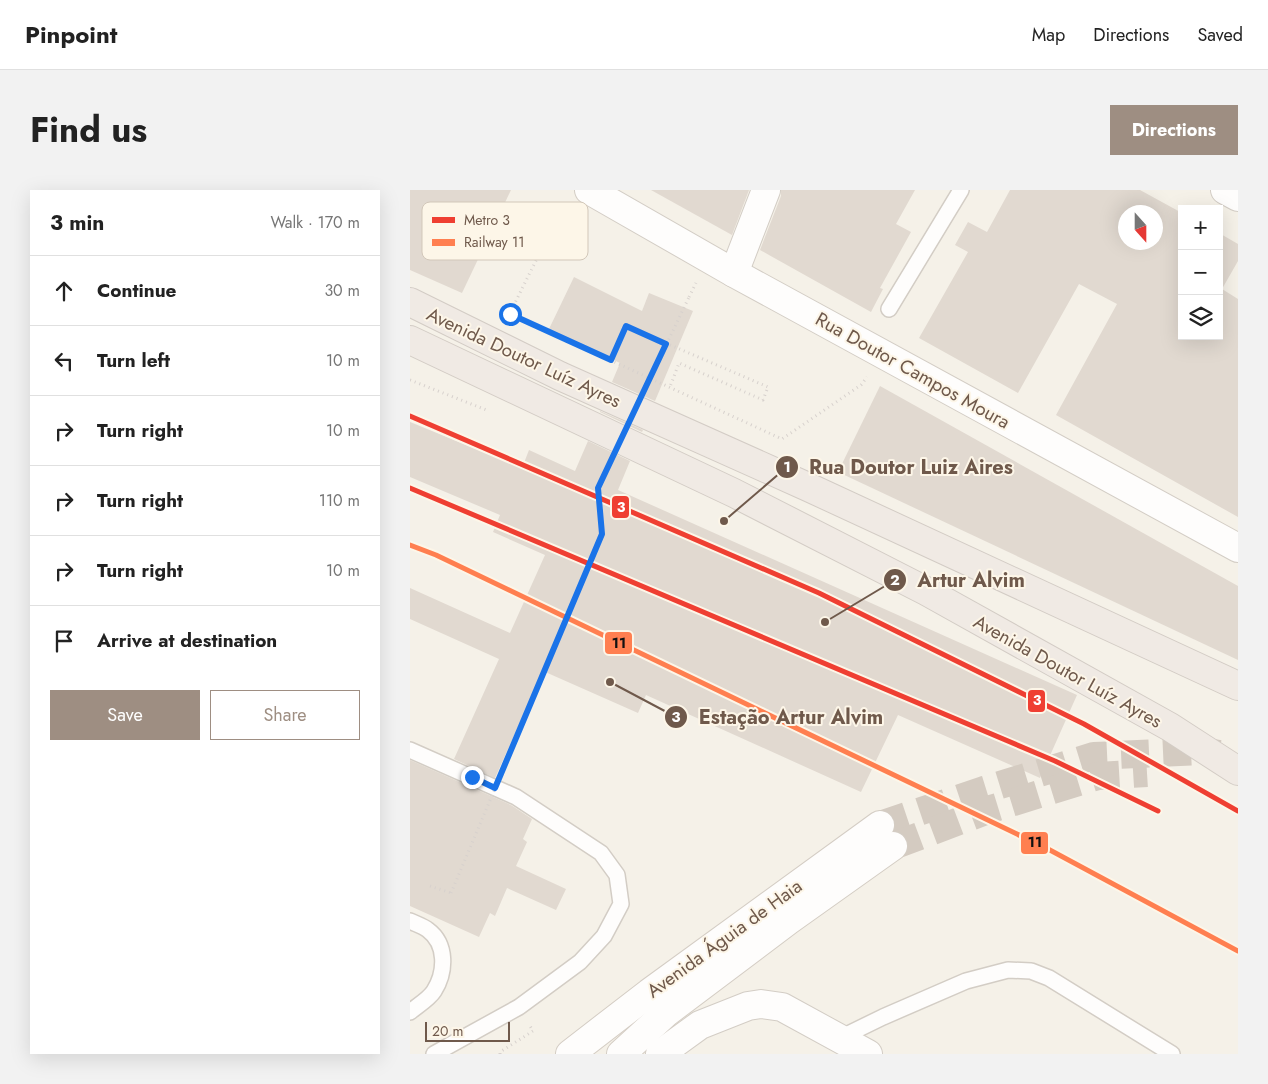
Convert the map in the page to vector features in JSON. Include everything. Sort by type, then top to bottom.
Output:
[{"type":"highway","name":"Avenida Doutor Luíz Ayres","points":[[410,302],[560,376],[808,487],[1238,686]]},
{"type":"highway","name":"Avenida Doutor Luíz Ayres","points":[[410,340],[734,492],[926,591],[1170,728],[1238,771]]},
{"type":"street","points":[[734,273],[766,190]]},
{"type":"street","points":[[1225,190],[1238,197]]},
{"type":"street","name":"Rua Doutor Campos Moura","points":[[578,194],[734,273],[1238,548]]},
{"type":"street","name":"Avenida Águia de Haia","points":[[570,1054],[649,993],[886,836],[789,920],[674,1006],[621,1054]]},
{"type":"street","points":[[660,1054],[700,1024],[748,1006],[761,1004],[782,1007],[868,1054]]},
{"type":"lane","points":[[889,309],[961,190]]},
{"type":"lane","points":[[410,750],[516,798],[601,853],[618,876],[621,904],[604,936],[580,962],[519,1007],[434,1054]]},
{"type":"lane","points":[[410,921],[427,929],[439,941],[442,952],[442,970],[434,992],[410,1012]]},
{"type":"lane","points":[[840,1038],[966,981],[1008,970],[1031,971],[1049,978],[1172,1054]]},
{"type":"path","points":[[494,344],[541,260]]},
{"type":"path","points":[[430,886],[451,893],[602,534],[598,488],[689,297]]},
{"type":"path","points":[[510,314],[782,439],[861,385],[884,355]]},
{"type":"path","points":[[611,360],[626,326],[768,387],[763,400],[679,363],[670,387]]},
{"type":"path","points":[[500,1054],[500,1052],[533,1031]]},
{"type":"building","points":[[410,190],[511,190],[505,202],[422,202],[422,260],[478,260],[462,293],[410,270]]},
{"type":"building","points":[[651,190],[749,190],[732,235]]},
{"type":"building","points":[[781,190],[915,190],[896,224],[911,232],[880,288],[883,289],[871,312],[760,250],[781,196]]},
{"type":"building","points":[[1010,190],[1140,190],[1178,211],[1178,340],[1223,340],[1223,290],[1238,299],[1238,517],[1056,415],[1117,304],[1079,284],[1018,393],[919,338],[968,252],[955,245],[968,222],[987,232]]},
{"type":"building","points":[[1223,235],[1238,244],[1238,261],[1223,287]]},
{"type":"building","points":[[574,277],[642,311],[649,293],[693,311],[655,401],[612,382],[620,363],[549,329]]},
{"type":"building","points":[[880,386],[1238,586],[1238,660],[838,472]]},
{"type":"building","points":[[600,411],[643,430],[642,432]]},
{"type":"building","points":[[410,422],[522,468],[529,450],[575,471],[588,441],[630,461],[618,490],[1077,695],[1040,778],[898,715],[861,792],[646,695],[638,713],[543,671],[495,778],[454,759],[499,659],[410,619],[410,588],[510,633],[545,555],[493,532],[500,515],[410,477]]},
{"type":"building","points":[[410,760],[511,805],[532,819],[523,839],[527,842],[516,866],[566,889],[556,910],[507,888],[495,916],[490,913],[479,937],[410,906]]},
{"type":"tunnel","points":[[880,825],[1094,756],[1202,751],[1219,754]]},
{"type":"tunnel","points":[[893,846],[991,809],[1098,776],[1147,773]]},
{"type":"metro line","name":"3","points":[[410,416],[819,593],[1084,724],[1238,811]]},
{"type":"metro line","name":"3","points":[[410,488],[1055,761],[1158,811]]},
{"type":"rail line","name":"11","points":[[410,545],[436,555],[1048,849],[1238,951]]},
{"type":"place","name":"Rua Doutor Luiz Aires","points":[[724,521]]},
{"type":"place","name":"Artur Alvim","points":[[825,622]]},
{"type":"place","name":"Estação Artur Alvim","points":[[610,682]]},
{"type":"route","points":[[472,777],[495,788],[602,534],[598,488],[666,344],[626,326],[611,360],[510,314]]}]
